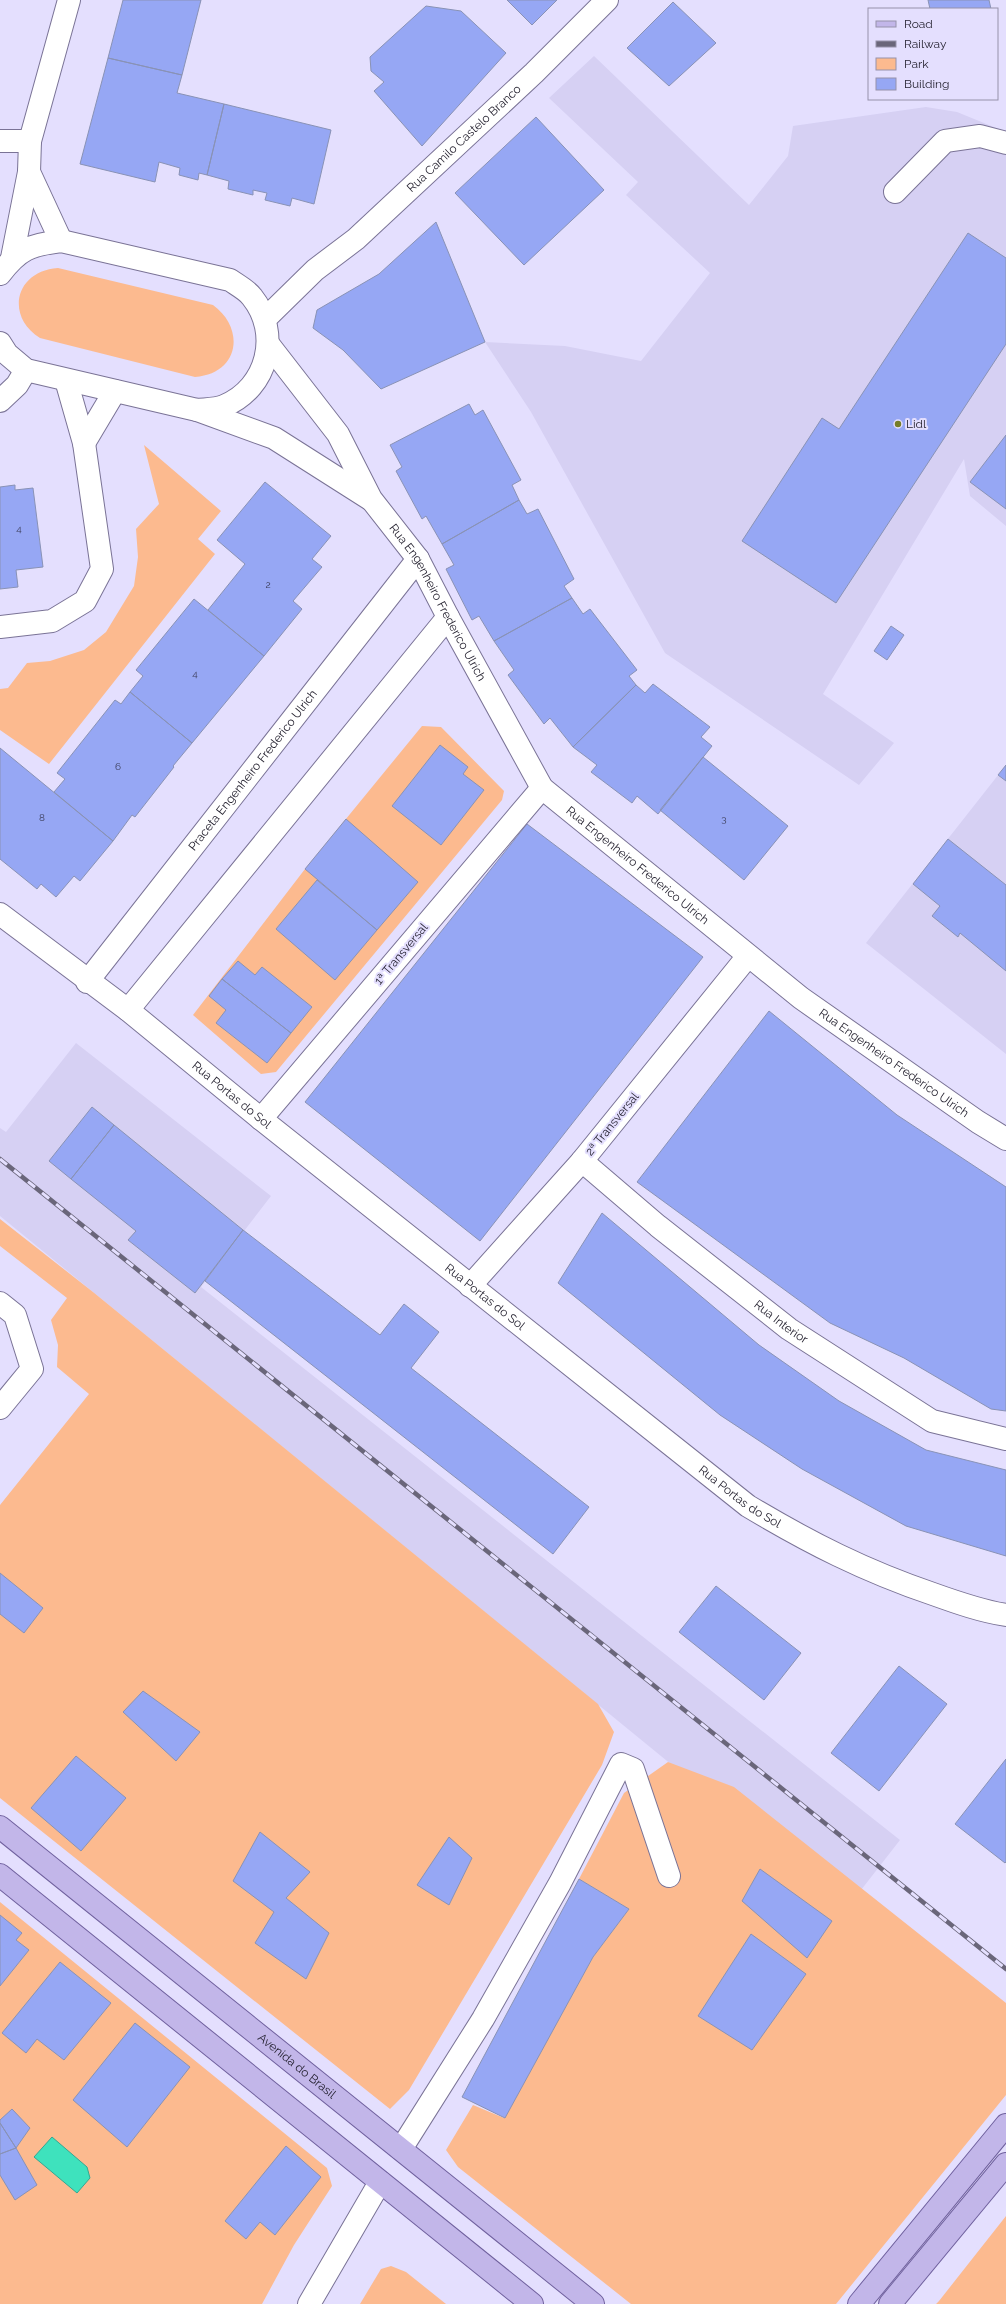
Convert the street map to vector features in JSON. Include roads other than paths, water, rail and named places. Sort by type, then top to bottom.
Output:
[{"type":"main road","name":"Avenida do Brasil","points":[[0,1827],[593,2304]]},
{"type":"main road","points":[[0,1875],[532,2304]]},
{"type":"main road","points":[[859,2304],[1006,2125]]},
{"type":"main road","points":[[890,2304],[1006,2164]]},
{"type":"street","points":[[6,266],[29,172],[30,140],[69,0]]},
{"type":"street","name":"Rua Camilo Castelo Branco","points":[[265,319],[315,270],[361,234],[534,72],[607,0]]},
{"type":"street","points":[[896,192],[945,141],[980,136],[1006,144]]},
{"type":"street","points":[[0,141],[30,140]]},
{"type":"street","points":[[29,172],[61,241]]},
{"type":"street","points":[[0,343],[7,354],[26,370],[197,410],[224,406],[246,393],[262,371],[269,345],[265,319],[252,296],[230,280],[61,241],[34,244],[6,266]]},
{"type":"street","name":"Rua Camilo Castelo Branco","points":[[252,296],[268,293],[315,270]]},
{"type":"street","name":"Rua Engenheiro Frederico Ulrich","points":[[269,345],[338,434],[371,499],[418,559],[448,617],[542,788],[801,998],[978,1122],[1006,1139]]},
{"type":"street","points":[[0,402],[17,385],[26,370]]},
{"type":"street","points":[[0,627],[52,621],[85,601],[102,570],[84,443],[66,380]]},
{"type":"street","points":[[84,443],[116,391]]},
{"type":"street","name":"Rua Engenheiro Frederico Ulrich","points":[[197,410],[274,438],[371,499]]},
{"type":"street","name":"Praceta Engenheiro Frederico Ulrich","points":[[88,982],[418,559]]},
{"type":"street","points":[[128,1010],[448,617]]},
{"type":"street","name":"1ª Transversal","points":[[261,1119],[542,788]]},
{"type":"street","name":"Rua Portas do Sol","points":[[0,914],[88,982],[128,1010],[261,1119],[748,1506],[810,1542],[884,1578],[982,1611],[1006,1615]]},
{"type":"street","name":"2ª Transversal","points":[[470,1286],[582,1161],[748,956]]},
{"type":"street","name":"Rua Interior","points":[[582,1161],[658,1226],[789,1329],[932,1421],[1006,1439]]},
{"type":"street","points":[[0,1304],[15,1315],[32,1369],[0,1408]]},
{"type":"street","points":[[401,2149],[484,2019],[560,1883],[621,1764],[633,1769],[669,1876]]},
{"type":"street","points":[[309,2304],[380,2182]]},
{"type":"railway","points":[[0,1159],[1006,1969]]},
{"type":"place","name":"Lidl","points":[[898,424]]}]
